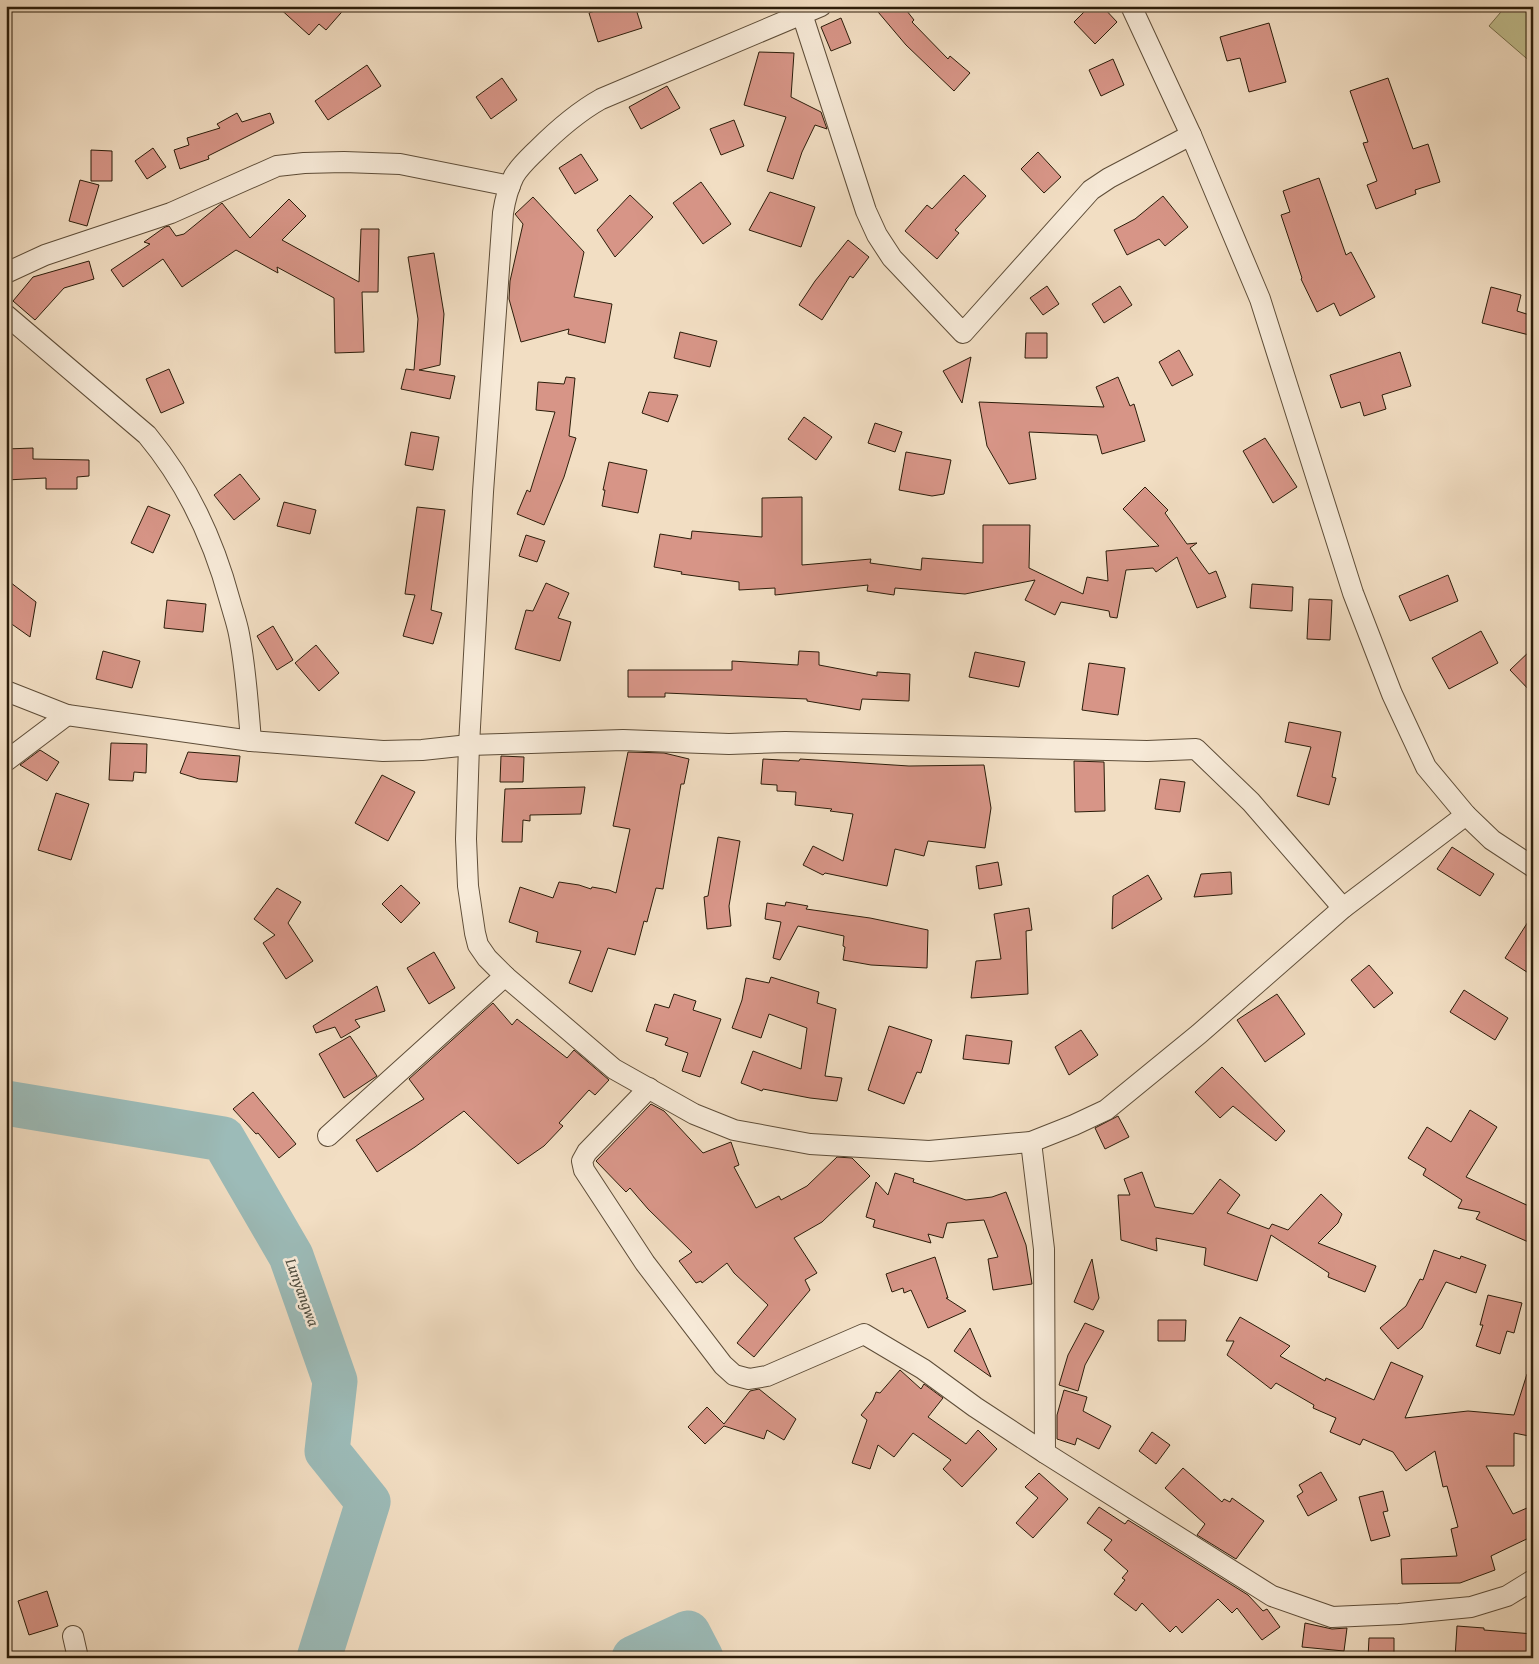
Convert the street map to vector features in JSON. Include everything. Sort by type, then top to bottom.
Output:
[{"type":"street","points":[[821,6],[601,99],[584,109],[554,133],[524,163],[510,186],[503,213],[483,492],[469,745],[466,839],[468,886],[475,933],[478,945],[487,958],[505,976],[614,1069],[694,1114],[734,1130],[810,1144],[929,1151],[1031,1142],[1106,1110],[1199,1034],[1342,908],[1466,815]]},
{"type":"street","points":[[1132,6],[1191,134],[1260,299],[1353,593],[1392,694],[1426,767],[1466,815],[1492,840],[1533,867]]},
{"type":"street","points":[[802,14],[866,211],[877,234],[892,258],[963,333],[1092,190],[1109,178],[1191,134]]},
{"type":"street","points":[[6,273],[45,255],[171,213],[277,166],[344,162],[400,164],[510,186]]},
{"type":"street","points":[[6,315],[147,435],[164,455],[182,485],[212,545],[239,632],[246,680],[251,741]]},
{"type":"street","points":[[6,691],[67,715],[251,741],[383,751],[422,750],[469,745],[623,740],[728,744],[785,742],[1147,751],[1196,749],[1251,802],[1342,908]]},
{"type":"street","points":[[6,761],[67,715]]},
{"type":"street","points":[[328,1136],[505,976]]},
{"type":"street","points":[[649,1088],[587,1152],[582,1161],[584,1170],[645,1262],[723,1365],[734,1375],[749,1379],[767,1376],[864,1334],[923,1369],[975,1407],[1045,1453],[1272,1596],[1332,1617],[1399,1614],[1471,1607],[1507,1596],[1533,1580]]},
{"type":"street","points":[[1031,1142],[1044,1249],[1045,1453]]},
{"type":"street","points":[[73,1636],[78,1658]]},
{"type":"shaded area","points":[[1506,6],[1533,6],[1533,64],[1489,26]]},
{"type":"building","points":[[277,6],[347,6],[326,30],[319,24],[309,35]]},
{"type":"building","points":[[610,6],[635,6],[642,28],[598,42],[589,13]]},
{"type":"building","points":[[873,6],[903,6],[914,20],[912,22],[948,59],[950,56],[970,73],[954,91],[906,45]]},
{"type":"building","points":[[1090,6],[1102,6],[1117,22],[1095,44],[1074,22]]},
{"type":"building","points":[[841,18],[851,43],[831,51],[821,27]]},
{"type":"building","points":[[1269,23],[1286,82],[1249,92],[1240,58],[1227,61],[1220,37]]},
{"type":"building","points":[[759,52],[794,53],[791,97],[821,112],[827,129],[815,125],[802,152],[793,179],[767,171],[786,117],[744,105]]},
{"type":"building","points":[[1113,59],[1124,85],[1101,96],[1089,70]]},
{"type":"building","points":[[367,65],[381,86],[328,120],[315,101]]},
{"type":"building","points":[[502,78],[517,100],[491,119],[476,97]]},
{"type":"building","points":[[1388,78],[1413,149],[1428,144],[1440,182],[1415,190],[1416,194],[1376,209],[1367,185],[1377,181],[1363,143],[1368,142],[1350,91]]},
{"type":"building","points":[[667,86],[680,108],[641,129],[629,107]]},
{"type":"building","points":[[237,113],[242,122],[270,113],[274,123],[208,156],[209,159],[180,169],[174,150],[189,145],[187,138],[220,128],[217,124]]},
{"type":"building","points":[[734,120],[744,146],[721,155],[710,129]]},
{"type":"building","points":[[153,148],[166,167],[147,179],[135,161]]},
{"type":"building","points":[[91,150],[112,151],[112,181],[91,181]]},
{"type":"building","points":[[1038,152],[1061,177],[1044,193],[1021,169]]},
{"type":"building","points":[[581,154],[598,180],[575,194],[559,168]]},
{"type":"building","points":[[964,175],[986,196],[955,230],[959,233],[937,259],[905,231],[927,205],[932,209]]},
{"type":"building","points":[[1319,178],[1346,255],[1351,252],[1375,297],[1340,316],[1334,303],[1317,312],[1301,279],[1281,215],[1290,212],[1283,191]]},
{"type":"building","points":[[80,180],[99,185],[87,226],[69,221]]},
{"type":"building","points":[[701,182],[731,224],[703,244],[673,203]]},
{"type":"building","points":[[770,192],[815,207],[801,247],[749,230]]},
{"type":"building","points":[[630,195],[653,217],[615,257],[597,230]]},
{"type":"building","points":[[1163,196],[1188,227],[1165,246],[1159,239],[1127,255],[1114,230],[1135,219]]},
{"type":"building","points":[[533,197],[584,252],[574,297],[612,304],[605,343],[568,334],[569,329],[521,342],[509,299],[510,281],[523,224],[515,214]]},
{"type":"building","points":[[289,199],[306,216],[282,240],[359,282],[361,229],[379,229],[378,292],[362,292],[364,352],[335,353],[334,298],[277,267],[278,273],[236,250],[182,287],[163,259],[123,287],[111,270],[150,244],[144,242],[165,227],[169,226],[176,236],[184,234],[222,203],[250,238]]},
{"type":"building","points":[[848,240],[869,257],[853,278],[850,276],[822,320],[799,305],[815,281]]},
{"type":"building","points":[[434,253],[444,314],[440,365],[419,370],[455,376],[450,399],[401,389],[406,369],[414,370],[418,319],[408,257]]},
{"type":"building","points":[[89,261],[94,279],[64,288],[35,320],[13,301],[33,277]]},
{"type":"building","points":[[1047,286],[1059,304],[1043,315],[1030,298]]},
{"type":"building","points":[[1120,286],[1132,305],[1104,323],[1092,304]]},
{"type":"building","points":[[1491,287],[1521,295],[1517,311],[1533,316],[1533,336],[1482,323]]},
{"type":"building","points":[[680,332],[717,341],[710,367],[674,358]]},
{"type":"building","points":[[1026,333],[1047,333],[1047,358],[1025,358]]},
{"type":"building","points":[[1179,350],[1193,375],[1172,386],[1159,362]]},
{"type":"building","points":[[1400,352],[1411,386],[1382,395],[1386,409],[1364,416],[1360,402],[1341,408],[1330,375]]},
{"type":"building","points":[[971,357],[962,403],[943,371]]},
{"type":"building","points":[[169,369],[184,403],[161,413],[146,379]]},
{"type":"building","points":[[566,377],[575,378],[569,436],[576,438],[564,477],[544,525],[517,514],[527,490],[530,492],[555,412],[536,410],[538,382],[564,384]]},
{"type":"building","points":[[1118,377],[1130,406],[1134,404],[1145,441],[1102,454],[1097,435],[1029,432],[1036,479],[1009,484],[987,446],[979,402],[1104,407],[1096,387]]},
{"type":"building","points":[[649,392],[678,395],[668,422],[642,413]]},
{"type":"building","points":[[804,417],[832,437],[816,460],[788,439]]},
{"type":"building","points":[[875,423],[902,432],[895,452],[868,443]]},
{"type":"building","points":[[411,432],[439,437],[433,470],[405,465]]},
{"type":"building","points":[[1265,438],[1297,487],[1273,503],[1243,451]]},
{"type":"building","points":[[33,448],[33,459],[89,460],[89,476],[77,477],[77,489],[46,489],[46,478],[6,480],[6,449]]},
{"type":"building","points":[[906,452],[951,460],[944,494],[932,496],[899,490]]},
{"type":"building","points":[[609,462],[647,470],[638,513],[602,506],[605,490],[603,490]]},
{"type":"building","points":[[240,474],[260,499],[234,520],[214,495]]},
{"type":"building","points":[[1145,487],[1168,510],[1165,513],[1187,544],[1197,543],[1190,548],[1209,574],[1216,571],[1226,597],[1197,608],[1177,557],[1156,572],[1153,568],[1126,570],[1117,618],[1110,617],[1109,611],[1061,602],[1055,615],[1025,600],[1035,580],[965,594],[895,588],[894,595],[867,591],[868,585],[775,595],[775,588],[739,590],[739,582],[681,574],[682,572],[654,567],[660,534],[691,539],[692,531],[762,537],[762,498],[802,497],[802,565],[871,559],[870,563],[921,570],[922,558],[983,563],[983,525],[1030,525],[1029,568],[1083,594],[1087,577],[1108,581],[1106,551],[1159,546],[1123,509]]},
{"type":"building","points":[[284,502],[316,510],[310,534],[277,526]]},
{"type":"building","points":[[148,506],[170,515],[153,553],[131,543]]},
{"type":"building","points":[[417,507],[445,510],[431,610],[442,613],[433,644],[403,636],[415,595],[405,594]]},
{"type":"building","points":[[526,535],[545,541],[537,562],[519,556]]},
{"type":"building","points":[[1448,575],[1458,601],[1410,621],[1399,596]]},
{"type":"building","points":[[6,579],[36,602],[30,637],[6,620]]},
{"type":"building","points":[[546,583],[569,593],[558,618],[571,622],[560,661],[515,649],[526,610],[533,611]]},
{"type":"building","points":[[1252,584],[1293,587],[1292,611],[1250,608]]},
{"type":"building","points":[[1309,599],[1332,600],[1330,640],[1307,639]]},
{"type":"building","points":[[167,600],[206,604],[203,632],[164,628]]},
{"type":"building","points":[[273,626],[293,660],[277,670],[257,636]]},
{"type":"building","points":[[1481,631],[1498,663],[1449,689],[1432,658]]},
{"type":"building","points":[[316,645],[339,673],[319,691],[295,663]]},
{"type":"building","points":[[1533,648],[1533,694],[1510,670]]},
{"type":"building","points":[[103,651],[140,661],[132,688],[96,679]]},
{"type":"building","points":[[799,651],[819,652],[819,665],[877,676],[877,672],[910,674],[909,701],[862,699],[860,710],[807,701],[807,699],[665,693],[665,697],[628,697],[628,670],[732,670],[732,661],[798,665]]},
{"type":"building","points":[[975,652],[1025,662],[1019,687],[969,677]]},
{"type":"building","points":[[1089,663],[1125,668],[1118,715],[1082,710]]},
{"type":"building","points":[[1289,722],[1341,732],[1332,777],[1336,778],[1329,805],[1297,796],[1311,747],[1285,742]]},
{"type":"building","points":[[111,743],[147,744],[146,773],[134,772],[133,781],[109,780]]},
{"type":"building","points":[[40,750],[59,762],[47,781],[20,765]]},
{"type":"building","points":[[188,752],[240,756],[237,782],[199,779],[180,773]]},
{"type":"building","points":[[628,752],[664,753],[689,759],[684,784],[681,784],[663,889],[656,888],[647,922],[644,921],[635,955],[608,948],[592,992],[569,983],[581,951],[536,942],[538,932],[509,922],[520,887],[553,898],[559,882],[591,889],[592,887],[609,890],[616,893],[630,829],[613,826]]},
{"type":"building","points":[[501,756],[524,757],[523,782],[500,782]]},
{"type":"building","points":[[763,759],[799,761],[800,759],[909,766],[984,765],[991,808],[985,848],[928,841],[924,856],[895,849],[887,886],[825,873],[823,875],[803,865],[813,846],[843,861],[853,814],[830,811],[832,809],[795,805],[796,792],[777,791],[777,785],[761,784]]},
{"type":"building","points":[[1074,761],[1104,762],[1105,811],[1075,812]]},
{"type":"building","points":[[382,775],[415,792],[388,841],[355,823]]},
{"type":"building","points":[[1160,779],[1185,782],[1180,812],[1155,809]]},
{"type":"building","points":[[585,787],[581,814],[530,815],[530,821],[523,820],[522,842],[502,842],[505,789]]},
{"type":"building","points":[[56,793],[89,804],[71,860],[38,850]]},
{"type":"building","points":[[718,837],[740,841],[729,906],[731,926],[707,929],[704,897],[708,896]]},
{"type":"building","points":[[1452,847],[1494,874],[1480,896],[1437,869]]},
{"type":"building","points":[[998,862],[1002,885],[979,889],[976,866]]},
{"type":"building","points":[[1231,872],[1232,894],[1194,897],[1201,874]]},
{"type":"building","points":[[1148,875],[1162,899],[1112,929],[1113,896]]},
{"type":"building","points":[[401,885],[420,903],[401,923],[382,904]]},
{"type":"building","points":[[277,888],[301,902],[288,923],[313,961],[286,979],[263,943],[275,935],[254,919]]},
{"type":"building","points":[[786,902],[808,906],[806,909],[870,918],[928,930],[927,968],[871,965],[843,960],[844,936],[798,926],[780,960],[773,958],[781,922],[765,919],[767,903],[785,906]]},
{"type":"building","points":[[1029,908],[1032,930],[1026,931],[1028,994],[971,998],[976,961],[1001,959],[994,914]]},
{"type":"building","points":[[1533,914],[1533,976],[1505,958]]},
{"type":"building","points":[[434,952],[455,988],[429,1004],[407,968]]},
{"type":"building","points":[[1369,965],[1393,993],[1374,1008],[1351,980]]},
{"type":"building","points":[[771,977],[819,992],[817,1003],[836,1009],[825,1076],[842,1078],[837,1101],[763,1089],[762,1091],[741,1083],[753,1051],[801,1069],[807,1028],[769,1014],[761,1038],[732,1028],[742,1000],[746,978],[769,983]]},
{"type":"building","points":[[377,986],[385,1011],[355,1020],[360,1027],[341,1038],[335,1027],[316,1033],[313,1026]]},
{"type":"building","points":[[1464,990],[1508,1018],[1495,1040],[1450,1012]]},
{"type":"building","points":[[674,994],[696,1001],[693,1010],[721,1019],[700,1077],[682,1071],[688,1053],[665,1045],[668,1038],[646,1031],[655,1004],[669,1008]]},
{"type":"building","points":[[1277,994],[1305,1034],[1265,1062],[1237,1020]]},
{"type":"building","points":[[493,1003],[512,1025],[517,1019],[567,1058],[574,1050],[609,1080],[595,1095],[589,1090],[559,1123],[563,1126],[544,1146],[518,1164],[464,1111],[377,1172],[356,1140],[424,1099],[409,1079]]},
{"type":"building","points":[[889,1026],[932,1040],[921,1073],[917,1072],[904,1104],[868,1090]]},
{"type":"building","points":[[1081,1030],[1098,1055],[1069,1075],[1055,1047]]},
{"type":"building","points":[[966,1035],[1012,1041],[1009,1064],[963,1059]]},
{"type":"building","points":[[350,1036],[377,1076],[344,1098],[319,1054]]},
{"type":"building","points":[[1222,1067],[1285,1131],[1276,1141],[1233,1106],[1220,1118],[1195,1092]]},
{"type":"building","points":[[253,1092],[296,1144],[279,1158],[258,1133],[256,1134],[233,1109]]},
{"type":"building","points":[[651,1104],[664,1111],[703,1153],[731,1142],[739,1165],[734,1167],[756,1208],[779,1196],[781,1200],[807,1186],[837,1157],[852,1158],[870,1176],[822,1222],[794,1238],[817,1273],[805,1280],[810,1290],[754,1357],[737,1343],[768,1305],[734,1273],[727,1263],[702,1283],[701,1281],[696,1283],[679,1261],[692,1252],[648,1209],[630,1188],[626,1192],[596,1161]]},
{"type":"building","points":[[1470,1110],[1497,1127],[1466,1177],[1533,1208],[1533,1244],[1476,1219],[1480,1212],[1458,1208],[1462,1200],[1423,1175],[1426,1169],[1408,1158],[1427,1127],[1451,1142]]},
{"type":"building","points":[[1118,1116],[1129,1137],[1105,1149],[1095,1128]]},
{"type":"building","points":[[1142,1172],[1155,1207],[1193,1214],[1220,1179],[1240,1195],[1227,1213],[1269,1229],[1272,1224],[1288,1230],[1321,1194],[1342,1214],[1338,1223],[1318,1243],[1376,1266],[1365,1292],[1328,1277],[1329,1273],[1271,1235],[1257,1281],[1204,1265],[1206,1248],[1156,1238],[1157,1251],[1121,1240],[1118,1195],[1130,1195],[1124,1179]]},
{"type":"building","points":[[895,1173],[914,1179],[913,1182],[966,1200],[992,1197],[1006,1192],[1026,1245],[1032,1284],[993,1290],[988,1259],[998,1257],[984,1220],[947,1223],[943,1238],[928,1234],[931,1243],[873,1227],[875,1220],[866,1217],[876,1182],[888,1195]]},
{"type":"building","points":[[1434,1250],[1460,1259],[1461,1256],[1486,1265],[1476,1293],[1446,1282],[1422,1328],[1398,1349],[1380,1328],[1406,1306],[1420,1279],[1423,1280]]},
{"type":"building","points":[[935,1257],[948,1298],[946,1298],[966,1311],[928,1328],[911,1290],[904,1293],[903,1288],[892,1292],[886,1274]]},
{"type":"building","points":[[1092,1259],[1099,1298],[1093,1310],[1074,1302]]},
{"type":"building","points":[[1488,1295],[1522,1303],[1514,1333],[1507,1331],[1500,1354],[1476,1346],[1483,1325],[1480,1325]]},
{"type":"building","points":[[1240,1317],[1290,1346],[1280,1356],[1325,1381],[1326,1378],[1374,1400],[1391,1362],[1423,1376],[1405,1418],[1468,1411],[1514,1415],[1527,1374],[1533,1376],[1533,1406],[1529,1436],[1514,1433],[1514,1466],[1486,1466],[1513,1514],[1527,1508],[1533,1519],[1533,1536],[1491,1556],[1495,1570],[1460,1583],[1402,1584],[1401,1559],[1457,1556],[1451,1529],[1458,1527],[1447,1486],[1443,1487],[1435,1451],[1406,1471],[1393,1452],[1363,1439],[1360,1445],[1330,1432],[1336,1418],[1313,1408],[1314,1405],[1276,1383],[1271,1389],[1227,1355],[1234,1341],[1226,1341]]},
{"type":"building","points":[[1158,1320],[1186,1320],[1185,1341],[1158,1341]]},
{"type":"building","points":[[1085,1323],[1104,1331],[1085,1365],[1078,1391],[1059,1385],[1068,1355]]},
{"type":"building","points":[[970,1328],[991,1377],[954,1351]]},
{"type":"building","points":[[900,1370],[921,1389],[924,1384],[943,1398],[928,1417],[966,1444],[978,1430],[997,1449],[962,1487],[943,1469],[951,1460],[913,1433],[894,1457],[878,1445],[870,1469],[852,1463],[867,1420],[861,1415],[873,1400],[876,1392],[880,1393]]},
{"type":"building","points":[[759,1389],[796,1419],[784,1440],[767,1430],[764,1439],[724,1426],[705,1444],[688,1427],[707,1407],[724,1424],[750,1391]]},
{"type":"building","points":[[1064,1390],[1087,1397],[1083,1411],[1111,1426],[1099,1449],[1077,1438],[1075,1445],[1057,1439],[1057,1415]]},
{"type":"building","points":[[1152,1432],[1170,1445],[1156,1464],[1139,1451]]},
{"type":"building","points":[[1183,1468],[1222,1502],[1224,1499],[1230,1502],[1232,1498],[1264,1521],[1236,1559],[1197,1535],[1205,1524],[1165,1488]]},
{"type":"building","points":[[1321,1472],[1337,1500],[1308,1516],[1297,1496],[1303,1492],[1299,1485]]},
{"type":"building","points":[[1039,1473],[1068,1499],[1033,1538],[1016,1523],[1038,1498],[1025,1487]]},
{"type":"building","points":[[1383,1491],[1388,1511],[1383,1512],[1390,1536],[1371,1541],[1359,1497]]},
{"type":"building","points":[[1099,1507],[1125,1524],[1128,1520],[1248,1595],[1263,1611],[1267,1609],[1280,1627],[1262,1640],[1237,1608],[1232,1613],[1218,1599],[1182,1633],[1176,1626],[1170,1632],[1142,1603],[1136,1611],[1114,1594],[1125,1580],[1122,1578],[1128,1571],[1104,1550],[1112,1540],[1087,1523]]},
{"type":"building","points":[[47,1591],[58,1626],[29,1635],[18,1601]]},
{"type":"building","points":[[1305,1623],[1332,1629],[1347,1628],[1344,1651],[1302,1647]]},
{"type":"building","points":[[1457,1626],[1533,1634],[1533,1655],[1515,1658],[1482,1656],[1482,1658],[1455,1658]]},
{"type":"building","points":[[1369,1638],[1394,1638],[1394,1658],[1368,1658]]},
{"type":"waterway","name":"Lunyangwa","points":[[6,1103],[223,1139],[291,1256],[335,1381],[327,1451],[368,1502],[319,1658]]},
{"type":"waterway","name":"Lunyangwa","points":[[634,1658],[688,1633],[701,1658]]}]
